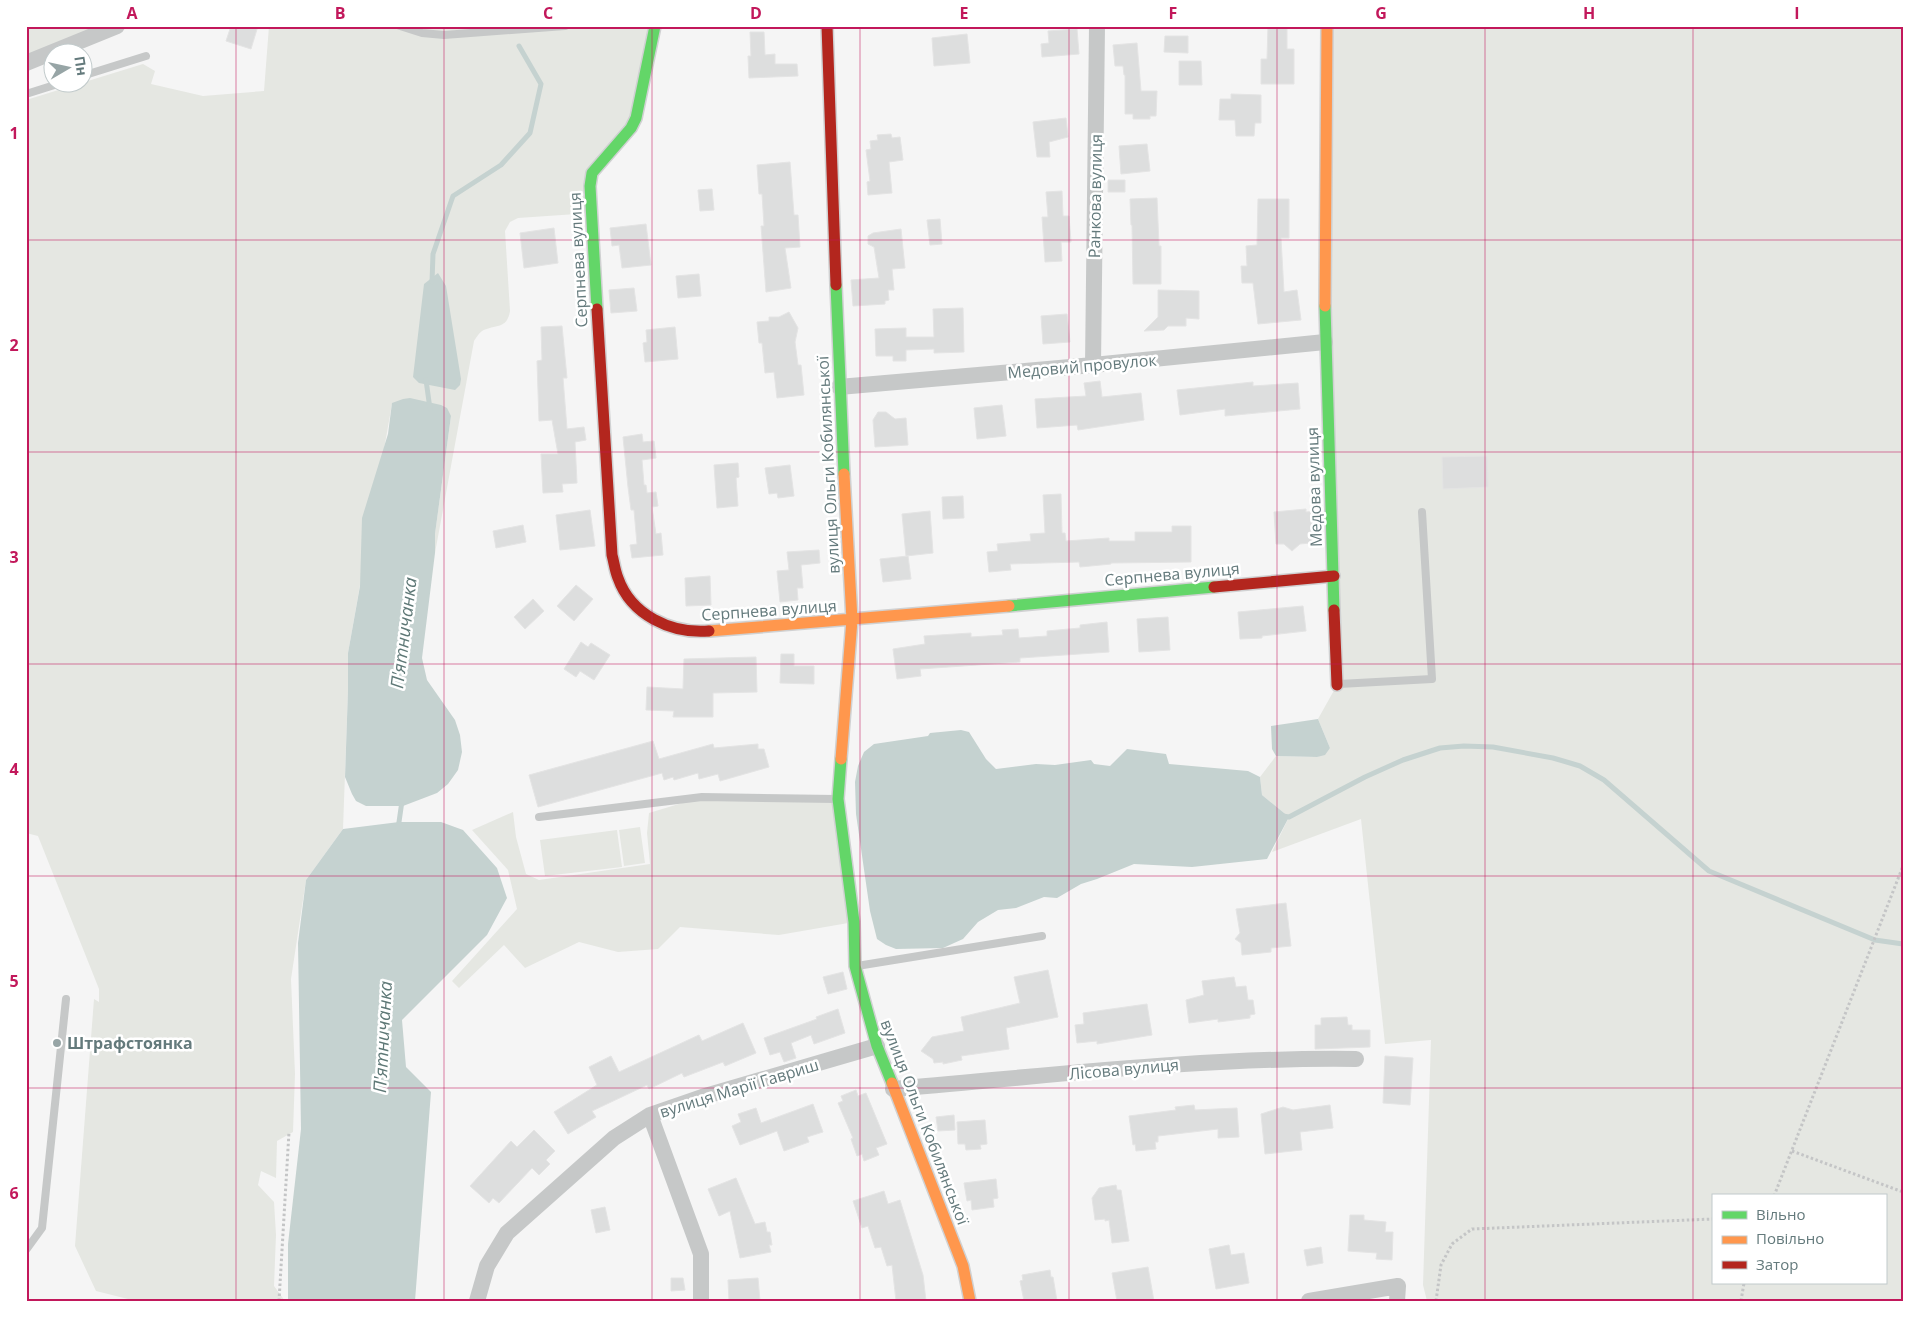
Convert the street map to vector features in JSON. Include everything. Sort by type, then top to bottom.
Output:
[{"type":"street","points":[[26,63],[117,26]]},
{"type":"street","name":"Серпнева вулиця","points":[[655,26],[636,118],[631,128],[592,173],[590,186],[612,555],[618,579],[632,603],[651,619],[674,629],[700,632],[1334,576]]},
{"type":"street","name":"вулиця Ольги Кобилянської","points":[[827,26],[839,387],[852,620],[838,799],[854,922],[855,966],[876,1046],[963,1266],[970,1301]]},
{"type":"street","name":"Ранкова вулиця","points":[[1093,365],[1098,26]]},
{"type":"street","name":"Медова вулиця","points":[[1327,26],[1325,342],[1337,685]]},
{"type":"street","name":"Медовий провулок","points":[[839,387],[1093,365],[1325,342]]},
{"type":"street","name":"вулиця Марії Гавриш","points":[[477,1301],[487,1266],[507,1234],[614,1138],[650,1115],[702,1097],[876,1046]]},
{"type":"street","name":"Лісова вулиця","points":[[893,1089],[1218,1060],[1356,1059]]},
{"type":"street","points":[[650,1115],[701,1254],[701,1301]]},
{"type":"street","points":[[1309,1301],[1398,1294]]},
{"type":"lane","points":[[400,26],[422,33],[444,35],[565,26]]},
{"type":"lane","points":[[92,73],[146,56]]},
{"type":"lane","points":[[26,94],[42,89]]},
{"type":"lane","name":"Медова вулиця","points":[[1337,685],[1432,679],[1422,512]]},
{"type":"lane","points":[[539,816],[702,797],[838,799]]},
{"type":"lane","points":[[855,966],[1042,936]]},
{"type":"lane","points":[[26,1250],[42,1228],[66,999]]},
{"type":"path","points":[[1775,1194],[1903,866]]},
{"type":"path","points":[[279,1301],[290,1132]]},
{"type":"path","points":[[1792,1152],[1903,1192]]},
{"type":"path","points":[[1436,1301],[1441,1265],[1452,1244],[1472,1229],[1712,1219]]},
{"type":"path","points":[[1741,1301],[1744,1284]]},
{"type":"shaded area","points":[[26,26],[108,26],[68,42],[42,42],[42,53],[26,59]]},
{"type":"shaded area","points":[[269,26],[655,26],[636,118],[592,173],[591,213],[518,218],[510,222],[505,231],[510,311],[503,324],[482,331],[474,341],[435,553],[435,534],[451,416],[392,404],[348,653],[343,829],[306,880],[291,979],[295,1074],[293,1132],[277,1141],[276,1178],[261,1171],[258,1185],[274,1202],[276,1235],[274,1286],[285,1301],[136,1301],[96,1291],[75,1246],[94,999],[99,1002],[99,989],[38,836],[26,833],[26,100],[52,92],[92,92],[92,80],[143,64],[155,71],[151,84],[203,96],[264,91]]},
{"type":"shaded area","points":[[1327,26],[1903,26],[1903,1301],[1427,1301],[1423,1285],[1431,1040],[1385,1044],[1361,819],[1272,852],[1289,817],[1262,795],[1260,777],[1276,756],[1317,757],[1330,748],[1318,719],[1337,685]]},
{"type":"shaded area","points":[[702,797],[838,799],[854,922],[779,935],[680,927],[658,949],[618,952],[579,942],[525,968],[504,945],[459,988],[452,981],[517,909],[508,870],[472,830],[513,812],[516,837],[526,874],[539,880],[650,864],[647,833],[649,813]]},
{"type":"shaded area","points":[[640,827],[645,863],[624,866],[619,830]]},
{"type":"shaded area","points":[[617,830],[622,867],[545,876],[540,840]]},
{"type":"water","points":[[438,273],[446,286],[461,379],[460,385],[455,390],[419,383],[413,377],[424,284]]},
{"type":"water","points":[[410,398],[441,405],[447,408],[451,416],[435,534],[435,553],[422,658],[427,680],[455,720],[460,735],[462,752],[458,770],[448,784],[437,793],[403,806],[366,806],[356,801],[345,777],[348,653],[360,586],[362,518],[388,434],[392,403]]},
{"type":"water","points":[[1318,719],[1330,748],[1325,755],[1317,757],[1276,756],[1272,749],[1271,726]]},
{"type":"water","points":[[961,730],[969,732],[986,759],[996,769],[1036,764],[1055,765],[1091,760],[1094,764],[1110,766],[1127,749],[1166,754],[1169,764],[1248,771],[1260,777],[1262,795],[1289,817],[1267,859],[1192,867],[1134,864],[1081,884],[1057,898],[1044,897],[1016,908],[998,910],[978,922],[963,939],[943,948],[896,949],[877,939],[870,911],[856,814],[855,782],[858,766],[864,752],[874,744],[928,736],[930,733]]},
{"type":"water","points":[[399,822],[441,822],[463,830],[497,868],[507,898],[487,935],[402,1020],[406,1067],[431,1092],[415,1301],[288,1301],[288,1244],[301,1129],[298,943],[306,880],[343,829]]},
{"type":"building","points":[[231,26],[258,26],[251,49],[226,41]]},
{"type":"building","points":[[1268,26],[1287,26],[1287,49],[1294,49],[1294,84],[1261,84],[1261,59],[1267,59]]},
{"type":"building","points":[[1077,29],[1079,54],[1042,57],[1041,44],[1049,43],[1048,31]]},
{"type":"building","points":[[750,32],[764,32],[765,55],[775,54],[775,64],[797,64],[798,76],[749,78],[748,56],[751,56]]},
{"type":"building","points":[[967,34],[970,63],[934,66],[932,38]]},
{"type":"building","points":[[1165,36],[1188,36],[1188,53],[1164,52]]},
{"type":"building","points":[[1137,43],[1141,91],[1157,91],[1156,116],[1150,116],[1150,119],[1133,119],[1133,114],[1125,114],[1125,75],[1123,66],[1115,66],[1113,45]]},
{"type":"building","points":[[1179,61],[1201,61],[1202,85],[1179,85]]},
{"type":"building","points":[[1231,94],[1261,95],[1261,123],[1255,123],[1254,136],[1236,136],[1235,120],[1219,120],[1220,99],[1231,99]]},
{"type":"building","points":[[1066,118],[1068,137],[1049,142],[1050,157],[1037,157],[1033,122]]},
{"type":"building","points":[[891,134],[892,138],[900,137],[903,160],[889,162],[892,193],[868,195],[867,182],[870,181],[866,150],[871,149],[870,141],[878,140],[877,135]]},
{"type":"building","points":[[1147,144],[1150,171],[1121,174],[1119,146]]},
{"type":"building","points":[[790,162],[794,215],[798,215],[800,247],[785,248],[791,288],[766,292],[761,226],[764,226],[762,194],[759,194],[757,165]]},
{"type":"building","points":[[1108,180],[1125,180],[1125,192],[1108,192]]},
{"type":"building","points":[[712,189],[714,210],[700,211],[698,190]]},
{"type":"building","points":[[1062,191],[1063,216],[1069,216],[1071,242],[1061,242],[1062,261],[1045,262],[1042,217],[1048,217],[1046,192]]},
{"type":"building","points":[[1157,198],[1159,246],[1161,246],[1161,284],[1133,284],[1130,199]]},
{"type":"building","points":[[1258,199],[1289,199],[1289,238],[1281,238],[1284,292],[1297,290],[1301,320],[1258,324],[1253,283],[1242,283],[1241,266],[1247,266],[1246,246],[1257,245]]},
{"type":"building","points":[[940,219],[942,244],[930,245],[927,220]]},
{"type":"building","points":[[646,224],[651,265],[622,268],[619,245],[612,246],[610,228]]},
{"type":"building","points":[[554,228],[558,263],[524,268],[520,233]]},
{"type":"building","points":[[901,229],[905,268],[892,269],[894,290],[888,290],[889,300],[885,301],[885,304],[853,306],[851,280],[879,278],[874,247],[868,244],[868,236],[873,233]]},
{"type":"building","points":[[699,274],[701,296],[678,298],[676,276]]},
{"type":"building","points":[[634,288],[637,311],[611,313],[609,290]]},
{"type":"building","points":[[1158,290],[1199,291],[1199,319],[1186,318],[1186,326],[1168,326],[1164,330],[1144,331],[1158,317]]},
{"type":"building","points":[[963,308],[964,352],[934,353],[934,349],[906,350],[906,361],[893,361],[893,356],[876,356],[875,329],[906,328],[906,337],[934,337],[933,309]]},
{"type":"building","points":[[789,312],[798,328],[795,342],[798,365],[801,365],[804,395],[777,398],[774,372],[765,373],[762,343],[759,343],[757,322],[769,321],[769,317],[779,317]]},
{"type":"building","points":[[1067,314],[1070,342],[1043,344],[1041,316]]},
{"type":"building","points":[[562,326],[567,378],[563,378],[567,429],[584,427],[586,440],[575,442],[577,483],[562,484],[563,492],[543,493],[541,454],[558,454],[552,420],[539,421],[537,361],[542,360],[541,327]]},
{"type":"building","points":[[675,327],[678,359],[645,362],[643,343],[647,342],[646,330]]},
{"type":"building","points":[[1100,381],[1102,397],[1141,393],[1144,420],[1078,430],[1077,425],[1037,428],[1035,399],[1086,396],[1084,383]]},
{"type":"building","points":[[1253,382],[1253,386],[1298,383],[1300,409],[1225,416],[1225,409],[1180,415],[1177,390]]},
{"type":"building","points":[[1002,405],[1006,436],[977,439],[974,408]]},
{"type":"building","points":[[878,412],[886,412],[895,419],[906,418],[908,445],[875,447],[873,420]]},
{"type":"building","points":[[642,434],[643,442],[654,441],[656,458],[642,460],[644,485],[646,485],[647,493],[656,492],[658,506],[652,507],[656,534],[661,533],[663,555],[632,558],[630,545],[637,544],[634,510],[631,510],[623,437]]},
{"type":"building","points":[[1487,456],[1488,487],[1443,489],[1442,457]]},
{"type":"building","points":[[738,463],[739,477],[736,478],[738,506],[717,508],[714,465]]},
{"type":"building","points":[[790,465],[794,496],[778,498],[777,493],[769,494],[765,468]]},
{"type":"building","points":[[1061,494],[1062,533],[1065,533],[1066,541],[1109,538],[1109,541],[1135,541],[1135,532],[1172,532],[1172,526],[1191,526],[1191,562],[1111,563],[1080,567],[1079,562],[1010,564],[1011,570],[989,572],[987,552],[998,551],[997,544],[1031,541],[1030,534],[1045,533],[1043,495]]},
{"type":"building","points":[[963,496],[964,518],[943,519],[942,497]]},
{"type":"building","points":[[1306,509],[1306,512],[1318,511],[1319,542],[1300,544],[1292,551],[1284,544],[1276,544],[1274,512]]},
{"type":"building","points":[[590,510],[595,546],[560,550],[556,515]]},
{"type":"building","points":[[930,511],[933,553],[906,556],[902,514]]},
{"type":"building","points":[[523,525],[526,542],[496,548],[493,531]]},
{"type":"building","points":[[819,550],[820,563],[801,565],[803,588],[797,588],[798,600],[780,602],[777,571],[789,570],[787,552]]},
{"type":"building","points":[[908,556],[911,579],[883,582],[880,559]]},
{"type":"building","points":[[710,576],[711,605],[686,606],[685,578]]},
{"type":"building","points":[[576,585],[593,599],[574,621],[557,606]]},
{"type":"building","points":[[533,599],[544,611],[525,629],[514,617]]},
{"type":"building","points":[[1303,606],[1306,631],[1262,636],[1262,638],[1240,639],[1238,612]]},
{"type":"building","points":[[1168,617],[1170,650],[1139,652],[1137,619]]},
{"type":"building","points":[[1107,622],[1109,652],[1020,658],[1020,662],[920,669],[921,676],[897,679],[893,649],[925,644],[924,636],[971,633],[971,637],[1003,635],[1002,630],[1018,629],[1019,638],[1047,636],[1047,631],[1080,628],[1080,625]]},
{"type":"building","points":[[581,642],[588,647],[591,643],[610,655],[594,680],[580,671],[576,677],[564,669]]},
{"type":"building","points":[[781,654],[794,654],[794,666],[814,666],[814,684],[780,683]]},
{"type":"building","points":[[756,657],[757,692],[713,693],[713,717],[673,717],[674,711],[646,710],[647,687],[683,689],[684,659]]},
{"type":"building","points":[[653,741],[659,759],[713,744],[714,748],[758,744],[758,749],[764,749],[769,767],[720,781],[718,774],[699,779],[698,773],[674,780],[673,777],[664,780],[662,773],[538,807],[529,775]]},
{"type":"building","points":[[1286,903],[1291,946],[1271,948],[1271,952],[1242,955],[1241,943],[1235,939],[1240,933],[1236,909]]},
{"type":"building","points":[[1048,970],[1058,1017],[1006,1028],[1009,1049],[961,1056],[962,1060],[943,1064],[943,1062],[934,1063],[933,1059],[921,1051],[932,1037],[964,1031],[961,1017],[1020,1003],[1014,977]]},
{"type":"building","points":[[843,972],[847,989],[828,994],[823,977]]},
{"type":"building","points":[[1234,977],[1236,987],[1246,986],[1248,1000],[1253,1000],[1255,1014],[1250,1015],[1250,1018],[1218,1022],[1218,1019],[1189,1023],[1186,1000],[1204,995],[1202,981]]},
{"type":"building","points":[[1147,1004],[1152,1035],[1097,1044],[1097,1041],[1077,1043],[1075,1025],[1084,1024],[1083,1013]]},
{"type":"building","points":[[838,1009],[845,1033],[814,1044],[811,1035],[791,1043],[796,1058],[784,1062],[780,1052],[770,1055],[764,1038],[817,1019],[816,1017]]},
{"type":"building","points":[[1347,1017],[1348,1025],[1352,1025],[1352,1030],[1370,1030],[1370,1047],[1315,1049],[1315,1025],[1321,1025],[1321,1018]]},
{"type":"building","points":[[743,1023],[756,1053],[725,1066],[723,1062],[684,1077],[682,1073],[649,1089],[647,1085],[592,1111],[596,1117],[568,1134],[554,1112],[597,1085],[589,1067],[611,1056],[619,1072],[699,1035],[702,1041]]},
{"type":"building","points":[[1385,1056],[1413,1058],[1410,1105],[1383,1103]]},
{"type":"building","points":[[856,1090],[858,1096],[866,1093],[887,1144],[876,1148],[879,1155],[864,1161],[862,1154],[857,1156],[851,1139],[853,1138],[838,1103],[843,1101],[841,1096]]},
{"type":"building","points":[[813,1104],[823,1132],[807,1137],[809,1142],[784,1151],[777,1131],[740,1145],[732,1126],[741,1122],[738,1114],[756,1108],[761,1123]]},
{"type":"building","points":[[1194,1105],[1195,1110],[1237,1108],[1239,1137],[1218,1138],[1218,1129],[1158,1136],[1158,1142],[1155,1142],[1156,1149],[1136,1151],[1135,1144],[1133,1145],[1129,1116],[1176,1110],[1175,1107]]},
{"type":"building","points":[[1330,1105],[1333,1128],[1300,1132],[1302,1150],[1265,1154],[1261,1114],[1283,1107],[1293,1110]]},
{"type":"building","points":[[954,1115],[955,1130],[938,1131],[936,1117]]},
{"type":"building","points":[[985,1120],[987,1144],[980,1145],[981,1149],[966,1150],[965,1144],[958,1144],[957,1122]]},
{"type":"building","points":[[534,1130],[555,1151],[546,1160],[550,1164],[539,1175],[532,1168],[499,1203],[493,1198],[489,1203],[470,1186],[511,1141],[517,1147]]},
{"type":"building","points":[[736,1178],[755,1224],[765,1222],[767,1232],[770,1232],[772,1245],[769,1245],[771,1252],[740,1258],[730,1211],[719,1216],[708,1189]]},
{"type":"building","points":[[996,1179],[998,1198],[993,1199],[994,1207],[972,1210],[971,1200],[967,1201],[964,1183]]},
{"type":"building","points":[[1116,1185],[1117,1190],[1121,1190],[1129,1241],[1112,1243],[1109,1220],[1095,1220],[1092,1198],[1099,1188]]},
{"type":"building","points":[[884,1191],[888,1204],[900,1200],[923,1275],[926,1301],[896,1301],[892,1265],[887,1266],[881,1247],[875,1248],[868,1226],[862,1228],[853,1201]]},
{"type":"building","points":[[605,1207],[610,1230],[596,1233],[591,1210]]},
{"type":"building","points":[[1350,1215],[1364,1215],[1364,1220],[1386,1222],[1385,1232],[1393,1232],[1392,1260],[1376,1259],[1377,1253],[1348,1251]]},
{"type":"building","points":[[1229,1245],[1231,1255],[1244,1253],[1249,1283],[1216,1289],[1209,1249]]},
{"type":"building","points":[[1321,1247],[1323,1263],[1307,1266],[1304,1250]]},
{"type":"building","points":[[1148,1267],[1154,1301],[1117,1301],[1112,1273]]},
{"type":"building","points":[[1050,1270],[1057,1301],[1024,1301],[1020,1281],[1023,1280],[1022,1275]]},
{"type":"building","points":[[671,1278],[683,1278],[685,1290],[671,1291]]},
{"type":"building","points":[[758,1278],[760,1301],[729,1301],[728,1280]]},
{"type":"waterway","name":"П'ятничанка","points":[[432,282],[433,254],[453,196],[501,165],[530,133],[541,84],[519,46]]},
{"type":"waterway","name":"П'ятничанка","points":[[426,380],[430,409]]},
{"type":"waterway","points":[[1283,816],[1289,817],[1365,777],[1403,760],[1440,748],[1464,746],[1493,747],[1553,758],[1580,766],[1604,780],[1709,871],[1875,940],[1903,944]]},
{"type":"waterway","name":"П'ятничанка","points":[[398,829],[402,801]]},
{"type":"traffic: fast","points":[[597,309],[590,186],[592,173],[631,128],[636,118],[655,26]]},
{"type":"traffic: fast","points":[[836,285],[844,474]]},
{"type":"traffic: fast","points":[[1325,306],[1334,610]]},
{"type":"traffic: fast","points":[[1009,606],[1214,587]]},
{"type":"traffic: fast","points":[[841,759],[838,799],[854,922],[855,966],[877,1046],[892,1083]]},
{"type":"traffic: slow","points":[[1325,306],[1327,26]]},
{"type":"traffic: slow","points":[[841,759],[852,620],[844,474]]},
{"type":"traffic: slow","points":[[709,631],[1009,606]]},
{"type":"traffic: slow","points":[[892,1083],[963,1266],[970,1301]]},
{"type":"traffic: jam","points":[[827,26],[836,285]]},
{"type":"traffic: jam","points":[[597,309],[612,555],[617,575],[624,591],[632,602],[654,620],[681,629],[709,631]]},
{"type":"traffic: jam","points":[[1214,587],[1334,576]]},
{"type":"traffic: jam","points":[[1334,610],[1337,685]]},
{"type":"place","name":"Штрафстоянка","points":[[57,1043]]}]
